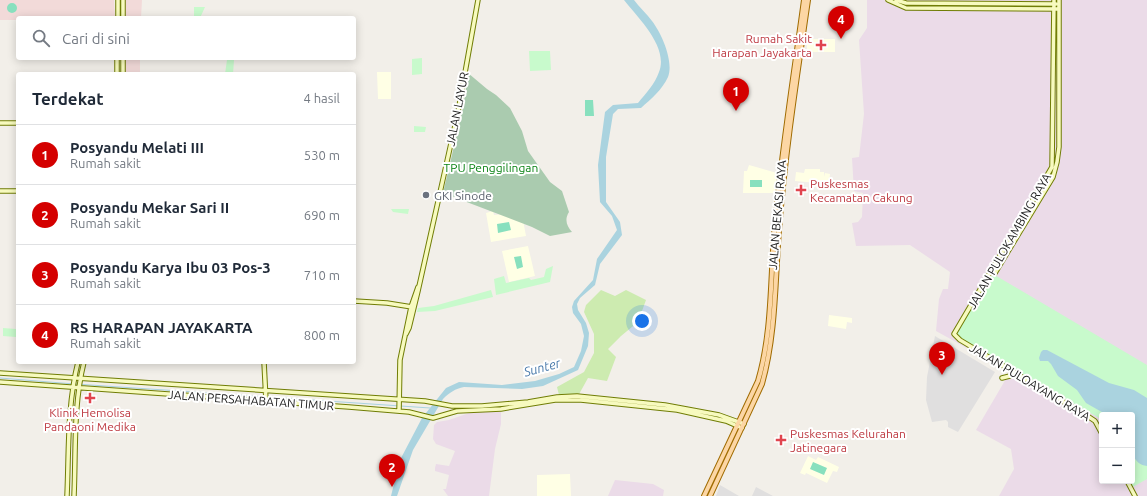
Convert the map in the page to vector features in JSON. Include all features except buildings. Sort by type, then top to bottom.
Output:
[{"type":"main road","name":"JALAN BEKASI RAYA","points":[[704,496],[758,381],[769,311],[776,205],[804,0]]},
{"type":"main road","name":"JALAN BEKASI RAYA","points":[[710,496],[762,384],[768,357],[773,318],[784,182],[808,0]]},
{"type":"street","points":[[118,0],[118,16]]},
{"type":"street","points":[[123,0],[123,16]]},
{"type":"street","name":"JALAN LAYUR","points":[[399,409],[400,360],[458,112],[477,0]]},
{"type":"street","points":[[888,0],[900,6],[926,9],[1057,9]]},
{"type":"street","points":[[896,0],[906,3],[926,4],[1057,2]]},
{"type":"street","name":"JALAN PULOKAMBING RAYA","points":[[991,271],[995,273],[1037,204],[1053,177],[1057,162],[1057,2]]},
{"type":"street","points":[[926,4],[926,9]]},
{"type":"street","points":[[939,4],[939,9]]},
{"type":"street","name":"JALAN PULOKAMBING RAYA","points":[[954,334],[1053,163],[1057,9]]},
{"type":"street","points":[[117,60],[117,72]]},
{"type":"street","points":[[123,60],[123,72]]},
{"type":"street","points":[[0,123],[16,123]]},
{"type":"street","points":[[0,191],[16,192]]},
{"type":"street","points":[[1032,201],[1037,204]]},
{"type":"street","points":[[356,302],[387,303],[412,307]]},
{"type":"street","name":"JALAN PULOAYANG RAYA","points":[[954,334],[960,340],[1089,417],[1095,422],[1099,429]]},
{"type":"street","points":[[67,496],[73,383],[78,364]]},
{"type":"street","points":[[74,496],[79,387],[84,364]]},
{"type":"street","points":[[264,364],[266,400]]},
{"type":"street","points":[[0,373],[73,383]]},
{"type":"street","points":[[1002,378],[1018,374]]},
{"type":"street","points":[[0,382],[73,383],[80,380],[399,402],[428,402],[451,406],[497,406],[566,396],[685,410],[743,426]]},
{"type":"street","name":"JALAN PERSAHABATAN TIMUR","points":[[73,383],[79,387],[399,409],[422,417],[437,418],[452,412]]},
{"type":"street","points":[[451,406],[452,412],[501,409],[570,399],[685,410]]},
{"type":"street","points":[[1129,484],[1135,496]]},
{"type":"shaded area","points":[[0,0],[114,0],[115,16],[16,16],[16,20],[0,20]]},
{"type":"shaded area","points":[[125,0],[142,0],[141,16],[125,16]]},
{"type":"shaded area","points":[[867,0],[1147,0],[1147,496],[999,496],[1014,469],[1011,449],[976,430],[1010,372],[936,331],[939,299],[943,289],[948,289],[950,272],[910,245],[856,246],[852,223],[858,222],[862,217],[863,193],[854,191],[852,158],[859,157],[864,114],[859,40],[867,28]]},
{"type":"shaded area","name":"Rumah Sakit Harapan Jayakarta","points":[[807,39],[835,39],[835,52],[807,52]]},
{"type":"shaded area","points":[[125,60],[140,60],[140,72],[125,72]]},
{"type":"shaded area","points":[[377,72],[391,72],[391,99],[378,99]]},
{"type":"shaded area","points":[[749,165],[777,173],[776,193],[743,193],[744,171],[747,171]]},
{"type":"shaded area","points":[[805,169],[820,169],[820,172],[824,172],[824,177],[825,173],[830,174],[829,184],[795,181],[796,172],[804,173]]},
{"type":"shaded area","points":[[493,211],[494,215],[506,214],[523,220],[526,236],[491,242],[486,213]]},
{"type":"shaded area","points":[[528,246],[535,276],[509,282],[502,251]]},
{"type":"shaded area","points":[[829,315],[852,318],[852,323],[847,322],[846,329],[828,326]]},
{"type":"shaded area","points":[[935,336],[995,372],[958,432],[948,427],[948,422],[946,420],[932,422],[926,400],[927,377]]},
{"type":"shaded area","points":[[472,412],[501,412],[501,424],[495,449],[489,496],[448,496],[443,489],[446,489],[449,475],[435,471],[435,468],[436,464],[449,466],[455,451],[436,444],[433,439],[434,425],[437,422],[449,420]]},
{"type":"shaded area","points":[[808,456],[816,460],[818,457],[839,467],[837,472],[833,471],[827,483],[806,473],[805,475],[800,473]]},
{"type":"shaded area","points":[[570,474],[571,496],[537,496],[537,475]]},
{"type":"shaded area","points":[[615,480],[653,484],[664,490],[663,496],[608,496]]},
{"type":"shaded area","points":[[720,485],[739,496],[716,496]]},
{"type":"shaded area","points":[[756,487],[773,496],[752,496]]},
{"type":"green space","points":[[10,3],[14,3],[16,4],[16,12],[10,13],[7,10],[7,6]]},
{"type":"green space","points":[[194,7],[205,7],[201,16],[194,16]]},
{"type":"green space","points":[[529,51],[550,51],[551,70],[530,71]]},
{"type":"green space","points":[[422,58],[422,74],[412,75],[412,59]]},
{"type":"green space","points":[[227,60],[234,60],[233,72],[225,72]]},
{"type":"green space","name":"TPU Penggilingan","points":[[468,73],[510,108],[522,131],[528,151],[550,182],[562,191],[569,212],[567,223],[572,232],[550,236],[532,227],[443,193],[463,108]]},
{"type":"green space","points":[[585,100],[593,100],[594,116],[585,116]]},
{"type":"green space","points":[[414,126],[426,127],[425,132],[414,132]]},
{"type":"green space","points":[[750,180],[762,180],[762,187],[750,187]]},
{"type":"green space","points":[[391,209],[409,209],[408,214],[393,212]]},
{"type":"green space","points":[[509,222],[511,230],[498,233],[497,224]]},
{"type":"green space","points":[[521,256],[523,267],[517,269],[514,257]]},
{"type":"green space","points":[[553,266],[550,282],[496,295],[494,279],[504,276],[506,283],[529,278],[531,280],[544,277],[546,269]]},
{"type":"green space","points":[[993,274],[1147,365],[1147,479],[1131,488],[1129,484],[1135,484],[1135,412],[1099,412],[1099,418],[955,335]]},
{"type":"green space","points":[[491,290],[493,297],[435,311],[417,312],[418,308],[434,306]]},
{"type":"green space","points":[[601,290],[615,296],[626,290],[646,300],[638,322],[608,349],[616,357],[607,381],[588,378],[578,396],[559,395],[557,387],[584,372],[594,353],[594,334],[584,312],[586,305]]},
{"type":"green space","points":[[3,328],[16,329],[16,337],[3,336]]},
{"type":"green space","points":[[813,462],[827,468],[824,475],[810,469]]},
{"type":"water","points":[[624,0],[634,0],[656,27],[666,48],[669,71],[668,77],[663,86],[641,108],[618,109],[613,114],[606,157],[606,202],[620,222],[622,235],[600,264],[595,285],[580,298],[577,304],[578,310],[586,323],[589,333],[588,346],[578,370],[543,386],[522,389],[464,387],[450,393],[443,399],[413,450],[397,496],[391,496],[400,460],[422,418],[446,388],[459,382],[502,385],[535,381],[559,374],[574,367],[581,351],[584,336],[581,324],[573,313],[572,307],[574,301],[593,280],[597,259],[617,230],[612,216],[600,202],[598,165],[605,112],[613,105],[638,103],[655,80],[659,72],[661,62],[660,53],[656,43],[644,24]]},
{"type":"water","points":[[1043,350],[1047,350],[1109,383],[1134,390],[1147,398],[1147,466],[1140,464],[1135,459],[1135,412],[1102,412],[1086,403],[1077,390],[1058,376],[1048,361],[1040,361],[1039,358]]},
{"type":"waterway","points":[[0,378],[265,397]]},
{"type":"waterway","points":[[268,397],[430,408]]},
{"type":"place","name":"RS HARAPAN JAYAKARTA","points":[[841,39]]},
{"type":"place","name":"Rumah Sakit Harapan Jayakarta","points":[[821,45]]},
{"type":"place","name":"Posyandu Melati III","points":[[736,111]]},
{"type":"place","name":"Puskesmas Kecamatan Cakung","points":[[801,190]]},
{"type":"place","name":"GKI Sinode","points":[[426,195]]},
{"type":"place","name":"Posyandu Karya Ibu 03 Pos-3","points":[[942,375]]},
{"type":"place","name":"Klinik Hemolisa Pandaoni Medika","points":[[90,398]]},
{"type":"place","name":"Puskesmas Kelurahan Jatinegara","points":[[781,440]]},
{"type":"place","name":"Posyandu Mekar Sari II","points":[[392,487]]},
{"type":"water label","name":"Sunter","points":[[542,367]]}]
